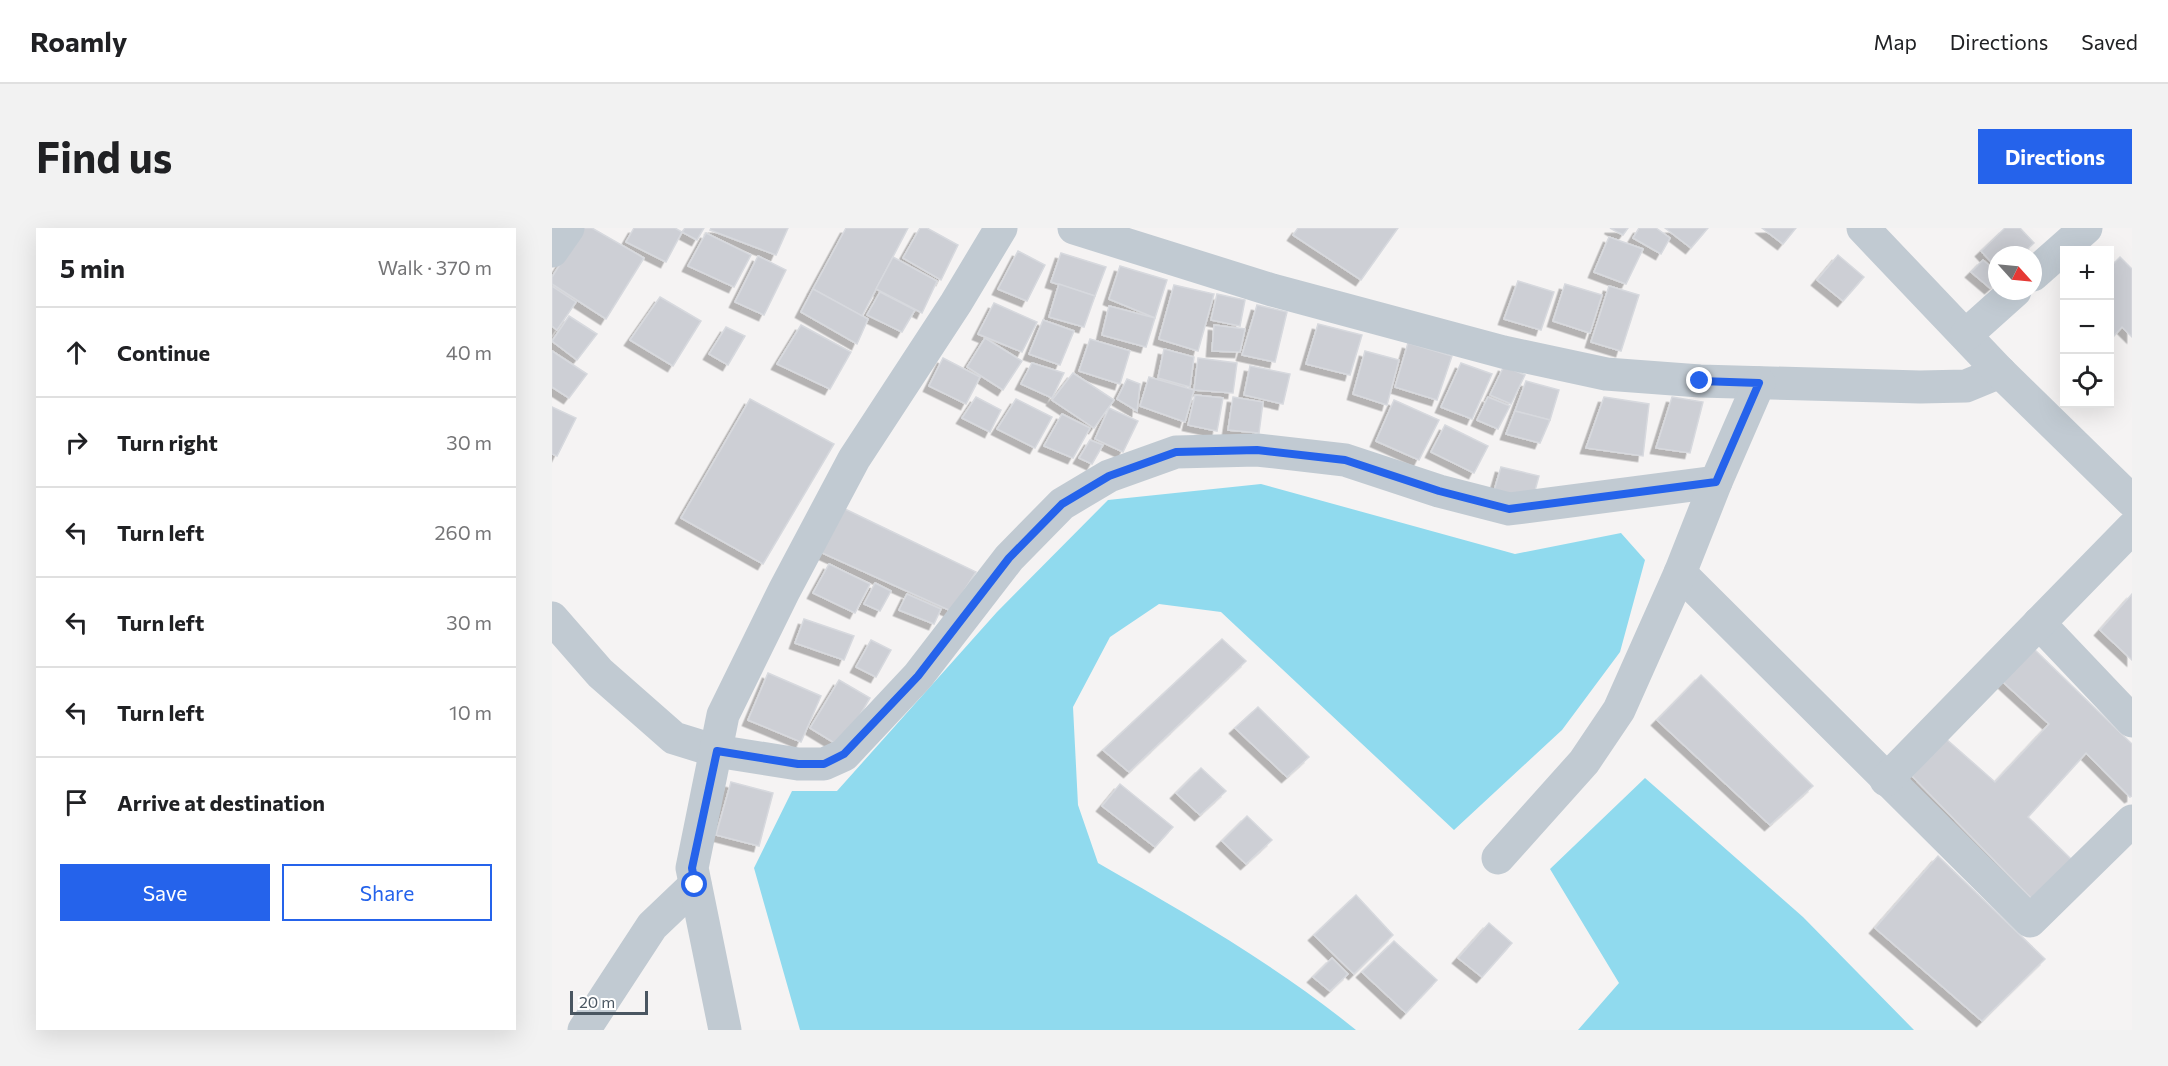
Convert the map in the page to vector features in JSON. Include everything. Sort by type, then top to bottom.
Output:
[{"type":"street","points":[[552,251],[568,228]]},
{"type":"street","points":[[725,1030],[692,868],[723,715],[784,591],[854,459],[956,303],[1001,228]]},
{"type":"street","points":[[1074,228],[1198,269],[1503,352],[1606,374],[1759,383],[1966,387],[2000,372]]},
{"type":"street","points":[[1863,228],[1967,334],[2000,372],[2132,501]]},
{"type":"street","points":[[2042,267],[2086,228]]},
{"type":"street","points":[[1967,334],[2005,300]]},
{"type":"street","points":[[1498,858],[1584,762],[1619,710],[1680,573],[1759,383]]},
{"type":"street","points":[[552,618],[600,673],[674,738],[717,751],[798,764],[824,764],[844,754],[918,676],[1009,558],[1062,504],[1109,476],[1176,452],[1257,450],[1345,460],[1439,491],[1509,509],[1716,482]]},
{"type":"street","points":[[1886,780],[1930,738],[2132,528]]},
{"type":"street","points":[[1680,573],[2030,921],[2132,821]]},
{"type":"street","points":[[2039,623],[2132,721]]},
{"type":"street","points":[[584,1030],[652,926],[695,885]]},
{"type":"water","points":[[1261,484],[1515,554],[1621,533],[1645,560],[1620,652],[1562,730],[1454,830],[1221,612],[1159,604],[1110,637],[1073,707],[1078,805],[1098,863],[1263,962],[1356,1030],[800,1030],[754,868],[792,791],[837,791],[997,612],[1108,500]]},
{"type":"water","points":[[1645,778],[1803,917],[1914,1030],[1578,1030],[1619,983],[1550,869]]},
{"type":"building","points":[[583,228],[592,228],[644,258],[606,319],[552,284],[552,277]]},
{"type":"building","points":[[634,228],[675,228],[682,232],[666,262],[626,242]]},
{"type":"building","points":[[685,228],[704,228],[697,240],[682,232]]},
{"type":"building","points":[[711,228],[788,228],[776,255],[710,230]]},
{"type":"building","points":[[846,228],[908,228],[862,316],[813,289]]},
{"type":"building","points":[[920,228],[927,228],[958,245],[941,280],[903,258]]},
{"type":"building","points":[[1298,228],[1398,228],[1361,280],[1293,235]]},
{"type":"building","points":[[1610,228],[1628,228],[1623,235]]},
{"type":"building","points":[[1639,228],[1656,228],[1670,238],[1661,254],[1633,238]]},
{"type":"building","points":[[1665,228],[1708,228],[1691,248]]},
{"type":"building","points":[[1762,228],[1796,228],[1783,244]]},
{"type":"building","points":[[2005,228],[2020,228],[2034,243],[2031,246],[1988,246],[1988,258],[1981,251]]},
{"type":"building","points":[[706,233],[751,255],[734,287],[688,266]]},
{"type":"building","points":[[1609,237],[1643,249],[1626,284],[1594,272]]},
{"type":"building","points":[[1018,251],[1045,265],[1027,301],[998,289]]},
{"type":"building","points":[[1061,253],[1106,267],[1095,296],[1051,282]]},
{"type":"building","points":[[1838,255],[1864,277],[1843,301],[1817,280]]},
{"type":"building","points":[[758,256],[786,270],[764,315],[735,302]]},
{"type":"building","points":[[893,257],[937,281],[922,313],[876,289]]},
{"type":"building","points":[[2120,257],[2132,269],[2132,337],[2122,327],[2114,336],[2114,263]]},
{"type":"building","points":[[1983,260],[1988,264],[1988,286],[1971,272]]},
{"type":"building","points":[[1120,266],[1167,280],[1155,318],[1109,299]]},
{"type":"building","points":[[1518,281],[1554,292],[1541,330],[1504,319]]},
{"type":"building","points":[[1059,284],[1095,296],[1084,327],[1049,317]]},
{"type":"building","points":[[1565,284],[1602,295],[1590,333],[1553,321]]},
{"type":"building","points":[[1174,285],[1214,294],[1198,351],[1159,339]]},
{"type":"building","points":[[552,286],[576,302],[557,330],[552,326]]},
{"type":"building","points":[[1609,286],[1639,295],[1621,351],[1591,342]]},
{"type":"building","points":[[813,289],[868,319],[857,344],[801,312]]},
{"type":"building","points":[[880,292],[915,310],[902,332],[867,315]]},
{"type":"building","points":[[1217,294],[1245,300],[1240,326],[1211,320]]},
{"type":"building","points":[[660,297],[701,321],[673,366],[630,340]]},
{"type":"building","points":[[994,303],[1037,322],[1022,352],[978,334]]},
{"type":"building","points":[[1257,305],[1287,312],[1275,362],[1242,355]]},
{"type":"building","points":[[1109,306],[1155,318],[1146,347],[1102,335]]},
{"type":"building","points":[[569,316],[597,334],[577,360],[552,341]]},
{"type":"building","points":[[1043,320],[1074,331],[1060,365],[1029,354]]},
{"type":"building","points":[[1318,324],[1362,335],[1350,375],[1306,364]]},
{"type":"building","points":[[801,325],[851,352],[830,389],[777,364]]},
{"type":"building","points":[[1214,325],[1245,329],[1240,352],[1212,351]]},
{"type":"building","points":[[726,327],[745,336],[728,365],[709,354]]},
{"type":"building","points":[[985,338],[1022,361],[1003,390],[967,367]]},
{"type":"building","points":[[1090,339],[1130,351],[1120,384],[1079,371]]},
{"type":"building","points":[[1408,343],[1452,356],[1437,400],[1395,387]]},
{"type":"building","points":[[1164,349],[1194,357],[1190,387],[1158,378]]},
{"type":"building","points":[[552,351],[587,374],[569,398],[552,387]]},
{"type":"building","points":[[1365,351],[1399,360],[1387,405],[1353,394]]},
{"type":"building","points":[[943,358],[980,377],[966,404],[929,386]]},
{"type":"building","points":[[1198,358],[1237,363],[1233,393],[1194,390]]},
{"type":"building","points":[[1032,363],[1064,373],[1052,398],[1021,384]]},
{"type":"building","points":[[1461,363],[1492,374],[1472,419],[1441,407]]},
{"type":"building","points":[[1250,366],[1290,374],[1283,404],[1244,395]]},
{"type":"building","points":[[1504,366],[1525,375],[1511,404],[1490,395]]},
{"type":"building","points":[[1073,373],[1114,400],[1094,428],[1052,400]]},
{"type":"building","points":[[1149,377],[1194,390],[1185,422],[1140,406]]},
{"type":"building","points":[[1127,379],[1140,384],[1137,411],[1117,399]]},
{"type":"building","points":[[1526,381],[1559,390],[1550,420],[1515,411]]},
{"type":"building","points":[[1195,395],[1223,398],[1217,431],[1188,425]]},
{"type":"building","points":[[976,397],[1001,410],[990,432],[962,418]]},
{"type":"building","points":[[1233,397],[1263,402],[1259,433],[1228,430]]},
{"type":"building","points":[[1488,397],[1510,406],[1498,429],[1477,420]]},
{"type":"building","points":[[1604,397],[1649,404],[1643,456],[1586,448]]},
{"type":"building","points":[[1672,397],[1703,402],[1690,453],[1656,448]]},
{"type":"building","points":[[750,399],[834,444],[763,564],[681,518]]},
{"type":"building","points":[[1016,399],[1052,417],[1035,448],[997,429]]},
{"type":"building","points":[[1394,400],[1439,420],[1419,460],[1376,441]]},
{"type":"building","points":[[552,407],[576,418],[557,456],[552,454]]},
{"type":"building","points":[[1109,408],[1138,421],[1123,452],[1095,439]]},
{"type":"building","points":[[1515,411],[1550,420],[1540,443],[1506,434]]},
{"type":"building","points":[[1062,414],[1090,428],[1073,458],[1044,446]]},
{"type":"building","points":[[1445,425],[1488,446],[1474,473],[1431,452]]},
{"type":"building","points":[[1090,440],[1103,445],[1092,464],[1079,458]]},
{"type":"building","points":[[1501,467],[1539,476],[1533,498],[1494,491]]},
{"type":"building","points":[[845,509],[976,572],[951,611],[820,552]]},
{"type":"building","points":[[829,564],[870,584],[855,613],[813,593]]},
{"type":"building","points":[[875,583],[891,591],[880,611],[864,604]]},
{"type":"building","points":[[907,594],[941,609],[934,624],[899,610]]},
{"type":"building","points":[[2132,594],[2132,660],[2100,630]]},
{"type":"building","points":[[804,619],[854,636],[844,660],[795,643]]},
{"type":"building","points":[[1222,639],[1246,661],[1129,772],[1103,750]]},
{"type":"building","points":[[871,640],[891,650],[876,677],[856,667]]},
{"type":"building","points":[[2033,648],[2132,744],[2132,796],[2130,797],[2086,753],[2028,817],[2072,860],[2032,899],[1912,776],[1945,738],[1995,782],[2049,724],[2003,682]]},
{"type":"building","points":[[768,673],[821,696],[801,742],[748,720]]},
{"type":"building","points":[[1701,675],[1813,786],[1770,825],[1657,720]]},
{"type":"building","points":[[839,680],[870,698],[841,747],[810,728]]},
{"type":"building","points":[[1258,707],[1309,757],[1287,777],[1235,728]]},
{"type":"building","points":[[1201,768],[1226,791],[1200,815],[1176,793]]},
{"type":"building","points":[[731,782],[773,793],[759,846],[716,835]]},
{"type":"building","points":[[1120,784],[1173,827],[1155,847],[1102,806]]},
{"type":"building","points":[[1247,816],[1272,840],[1246,864],[1222,841]]},
{"type":"building","points":[[1938,856],[2045,959],[1982,1021],[1875,928]]},
{"type":"building","points":[[1356,895],[1393,935],[1354,974],[1314,935]]},
{"type":"building","points":[[1489,923],[1512,943],[1482,977],[1458,958]]},
{"type":"building","points":[[1394,941],[1437,980],[1406,1013],[1362,972]]},
{"type":"building","points":[[1332,958],[1348,974],[1330,991],[1313,977]]},
{"type":"route","points":[[695,885],[692,868],[717,751],[798,764],[824,764],[844,754],[918,676],[1009,558],[1062,504],[1109,476],[1176,452],[1257,450],[1345,460],[1439,491],[1509,509],[1556,505],[1716,482],[1759,383],[1700,381]]}]
